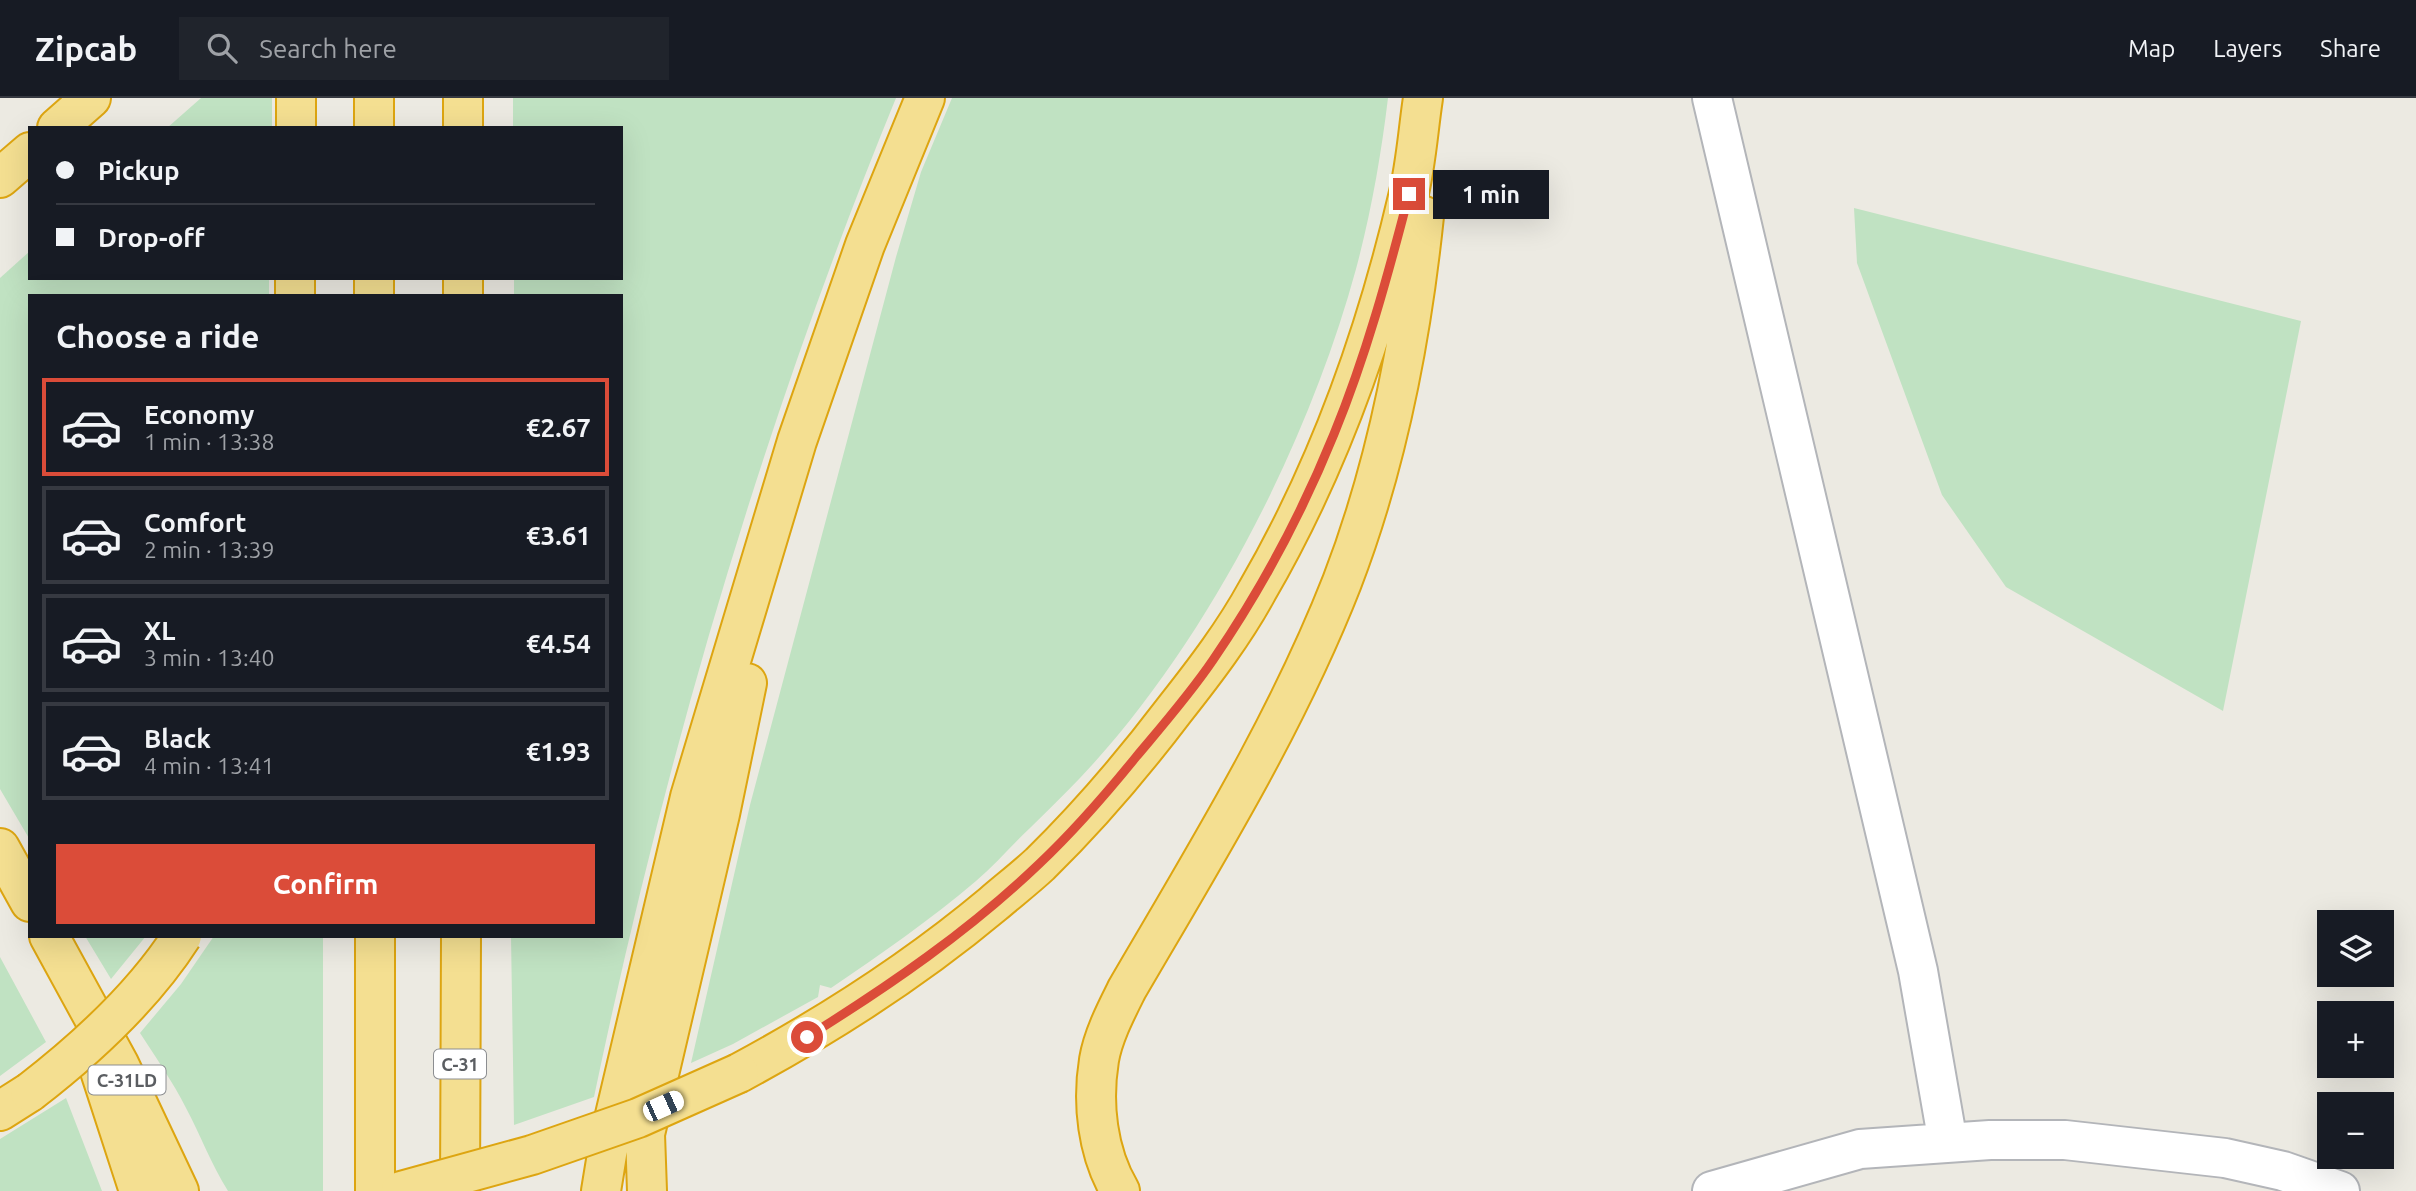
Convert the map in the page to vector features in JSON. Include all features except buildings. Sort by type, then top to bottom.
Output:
[{"type":"highway","points":[[59,126],[91,98]]},
{"type":"highway","points":[[296,98],[296,126]]},
{"type":"highway","points":[[374,98],[374,126]]},
{"type":"highway","points":[[463,98],[463,126]]},
{"type":"highway","points":[[601,1191],[610,1136],[690,797],[797,441],[865,245],[925,98]]},
{"type":"highway","points":[[401,1191],[555,1147],[638,1118],[739,1073],[807,1037],[863,1002],[927,957],[1039,865],[1105,794],[1211,663],[1257,592],[1297,516],[1339,422],[1363,356],[1409,194],[1425,98]]},
{"type":"highway","points":[[1119,1191],[1105,1159],[1096,1107],[1100,1058],[1116,1012],[1285,707],[1342,582],[1382,458],[1397,394],[1420,247],[1429,166],[1425,98]]},
{"type":"highway","points":[[0,178],[28,154]]},
{"type":"highway","points":[[647,1191],[645,1134],[720,814],[797,441]]},
{"type":"highway","points":[[0,848],[28,898]]},
{"type":"highway","name":"C-31LD","points":[[50,938],[119,1064],[179,1191]]},
{"type":"highway","points":[[15,1101],[63,1066],[120,1012],[148,982],[181,938]]},
{"type":"highway","points":[[375,938],[375,1191]]},
{"type":"highway","name":"C-31","points":[[460,1191],[461,938]]},
{"type":"highway","name":"C-31LD","points":[[68,972],[139,1191]]},
{"type":"street","points":[[1712,98],[1917,971],[1948,1143]]},
{"type":"street","points":[[1712,1191],[1860,1149],[1948,1143],[2065,1140],[2225,1158],[2283,1171],[2340,1191]]},
{"type":"green space","points":[[201,98],[272,98],[272,126],[169,126]]},
{"type":"green space","points":[[513,98],[896,98],[803,342],[722,591],[653,843],[594,1097],[514,1125],[511,938],[623,938],[623,294],[514,294],[514,280],[623,280],[623,126],[513,126]]},
{"type":"green space","points":[[952,98],[1388,98],[1375,184],[1356,269],[1336,336],[1310,404],[1281,472],[1247,540],[1170,667],[1126,725],[1080,778],[990,868],[959,895],[831,988],[820,985],[818,997],[733,1044],[691,1063],[750,805],[896,257],[921,172]]},
{"type":"green space","points":[[1854,208],[2301,321],[2223,711],[2006,587],[1942,495],[1857,263]]},
{"type":"green space","points":[[28,253],[28,280],[269,280],[269,294],[28,294],[28,837],[0,789],[0,278]]},
{"type":"green space","points":[[86,938],[144,938],[111,979]]},
{"type":"green space","points":[[213,938],[323,938],[323,1191],[228,1191],[181,1098],[140,1033],[181,984]]},
{"type":"green space","points":[[0,957],[46,1042],[0,1076]]},
{"type":"green space","points":[[66,1098],[102,1191],[0,1191],[0,1139]]},
{"type":"route","points":[[807,1037],[927,957],[1039,865],[1105,794],[1211,663],[1257,592],[1297,516],[1334,435],[1363,356],[1409,194]]}]
